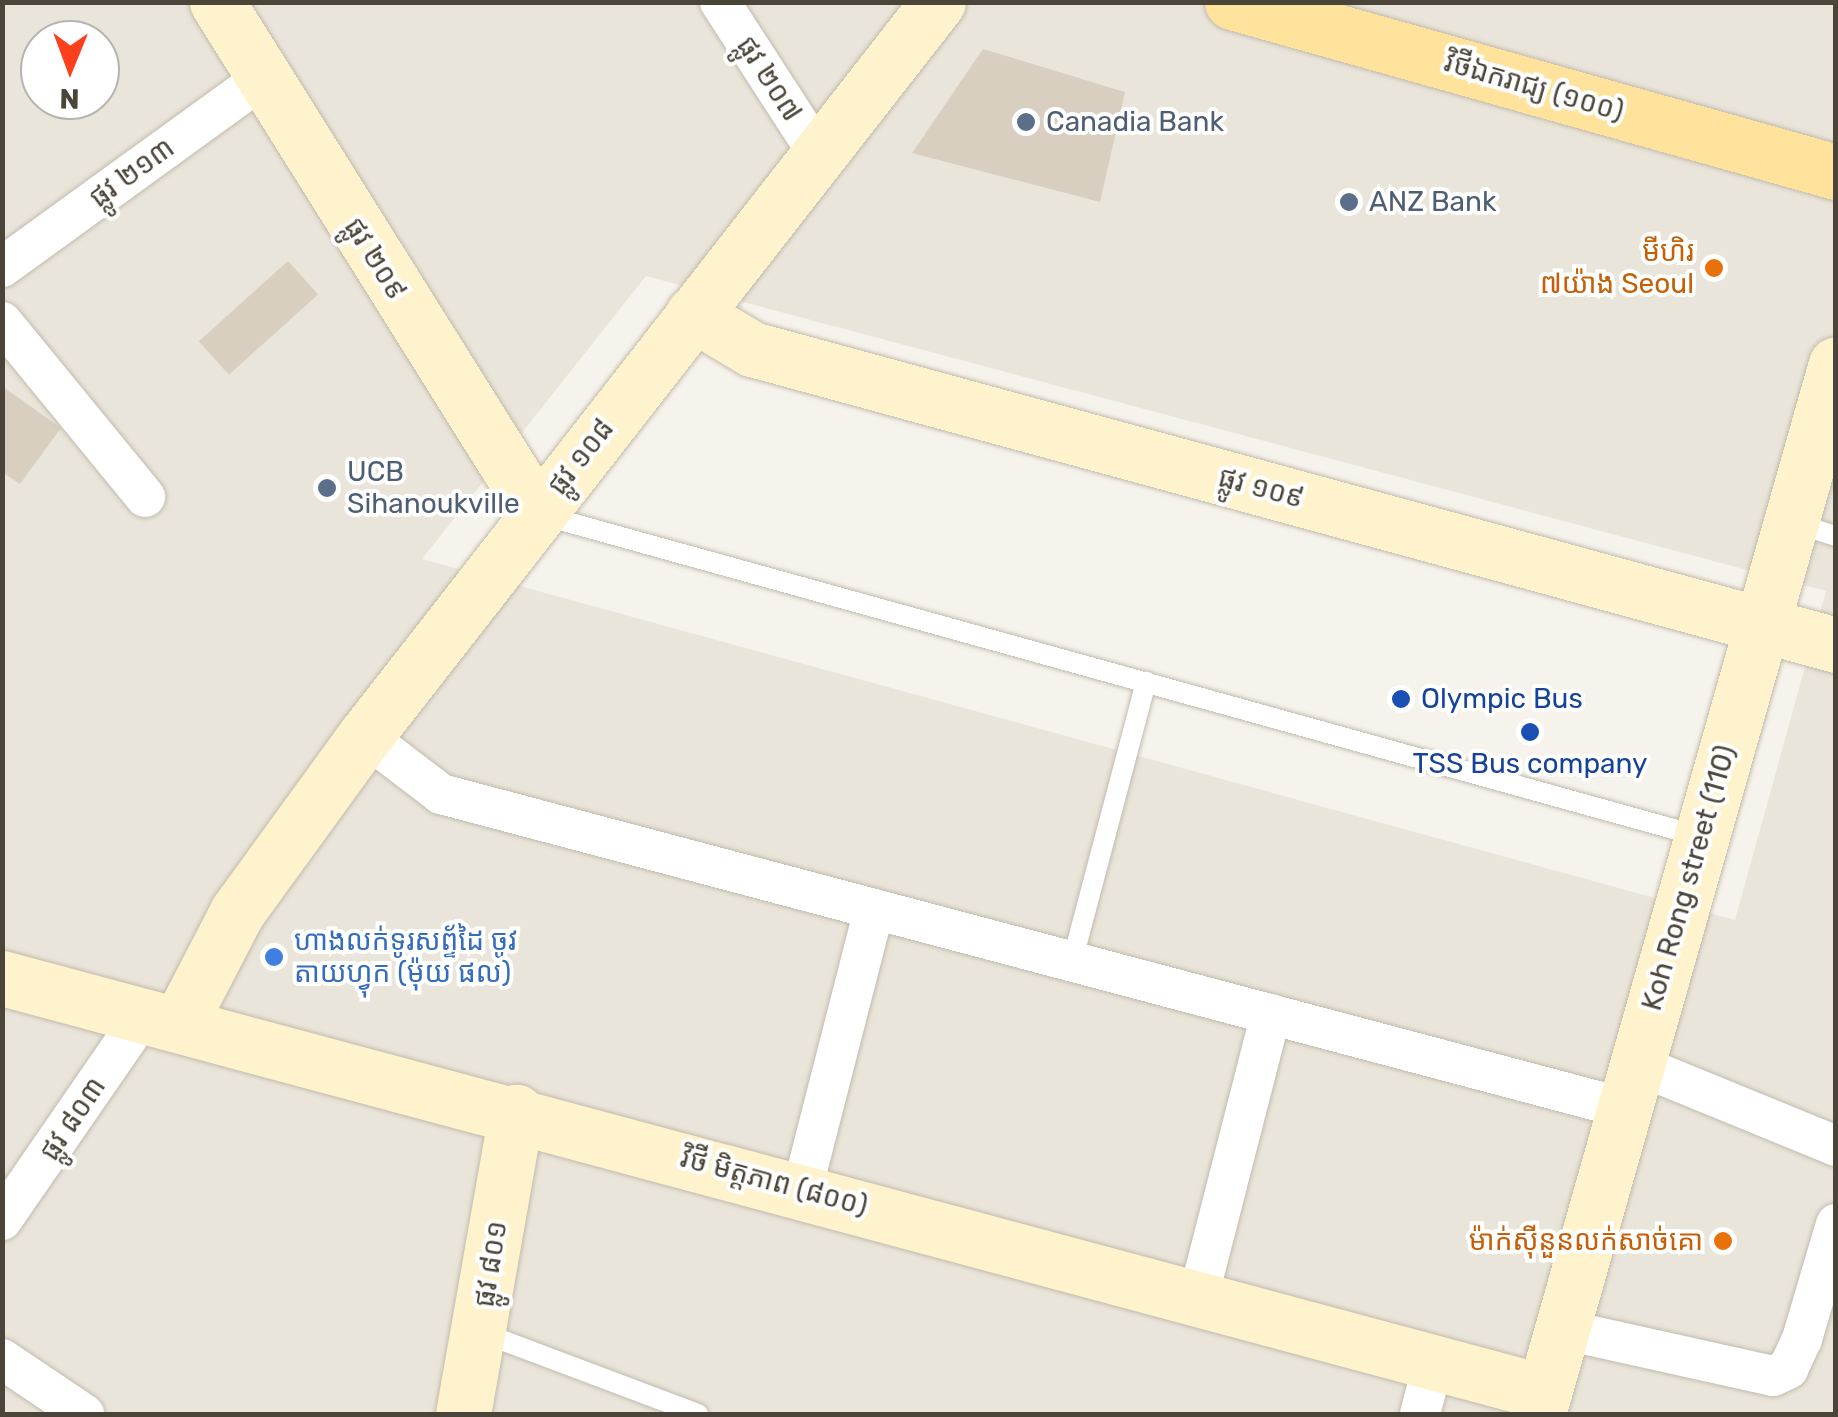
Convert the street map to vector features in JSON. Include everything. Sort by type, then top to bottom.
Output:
[{"type":"main road","name":"ផ្លូវ ២០៩","points":[[217,2],[536,514]]},
{"type":"main road","name":"ផ្លូវ ១០៨","points":[[160,1020],[365,736],[938,2]]},
{"type":"main road","name":"វិថីឯករាជ្យ (១០០)","points":[[1232,2],[1836,172]]},
{"type":"main road","name":"ផ្លូវ ១០៩","points":[[693,314],[752,349],[1836,645]]},
{"type":"main road","name":"Koh Rong street (110)","points":[[1541,1403],[1761,625],[1813,529],[1836,364]]},
{"type":"main road","name":"វិថី មិត្តភាព (៨០០)","points":[[2,978],[516,1112],[1434,1362],[1541,1403]]},
{"type":"main road","name":"ផ្លូវ ៨០១","points":[[464,1414],[516,1112]]},
{"type":"street","name":"ផ្លូវ ២០៧","points":[[720,2],[819,155]]},
{"type":"street","name":"ផ្លូវ ២១៣","points":[[2,267],[262,79]]},
{"type":"street","points":[[2,322],[145,498]]},
{"type":"street","points":[[365,736],[441,794],[1271,1014],[1630,1086],[1836,1146]]},
{"type":"street","points":[[802,1190],[874,908]]},
{"type":"street","points":[[1198,1298],[1271,1014]]},
{"type":"street","name":"ផ្លូវ ៨០៣","points":[[2,1220],[160,1020]]},
{"type":"street","points":[[1561,1330],[1773,1376],[1788,1369],[1802,1339],[1836,1224]]},
{"type":"street","points":[[2,1359],[84,1414]]},
{"type":"street","points":[[1420,1414],[1434,1362]]},
{"type":"lane","points":[[536,514],[1701,836]]},
{"type":"lane","points":[[1072,962],[1146,682]]},
{"type":"lane","points":[[480,1332],[698,1414]]},
{"type":"shaded area","points":[[3,3],[1835,3],[1835,1414],[3,1414]],"holes":[[[646,276],[1826,591],[1735,920],[422,559]]]},
{"type":"building","name":"Canadia Bank","points":[[983,49],[1125,92],[1100,202],[912,153]]},
{"type":"building","points":[[288,261],[318,294],[229,375],[199,341]]},
{"type":"building","points":[[2,386],[61,428],[20,484],[2,472]]},
{"type":"place","name":"Canadia Bank","points":[[1026,122]]},
{"type":"place","name":"ANZ Bank","points":[[1349,202]]},
{"type":"place","name":"មីហិរ ៧យ៉ាង Seoul","points":[[1714,268]]},
{"type":"place","name":"UCB Sihanoukville","points":[[327,488]]},
{"type":"place","name":"Olympic Bus","points":[[1401,699]]},
{"type":"place","name":"TSS Bus company","points":[[1530,732]]},
{"type":"place","name":"ហាងលក់ទូរសព្ទ័ដៃ ចូវ តាយហ្វុក (ម៉ុយ ផល)","points":[[274,957]]},
{"type":"place","name":"ម៉ាក់សុីនួនលក់សាច់គោ","points":[[1723,1241]]}]
